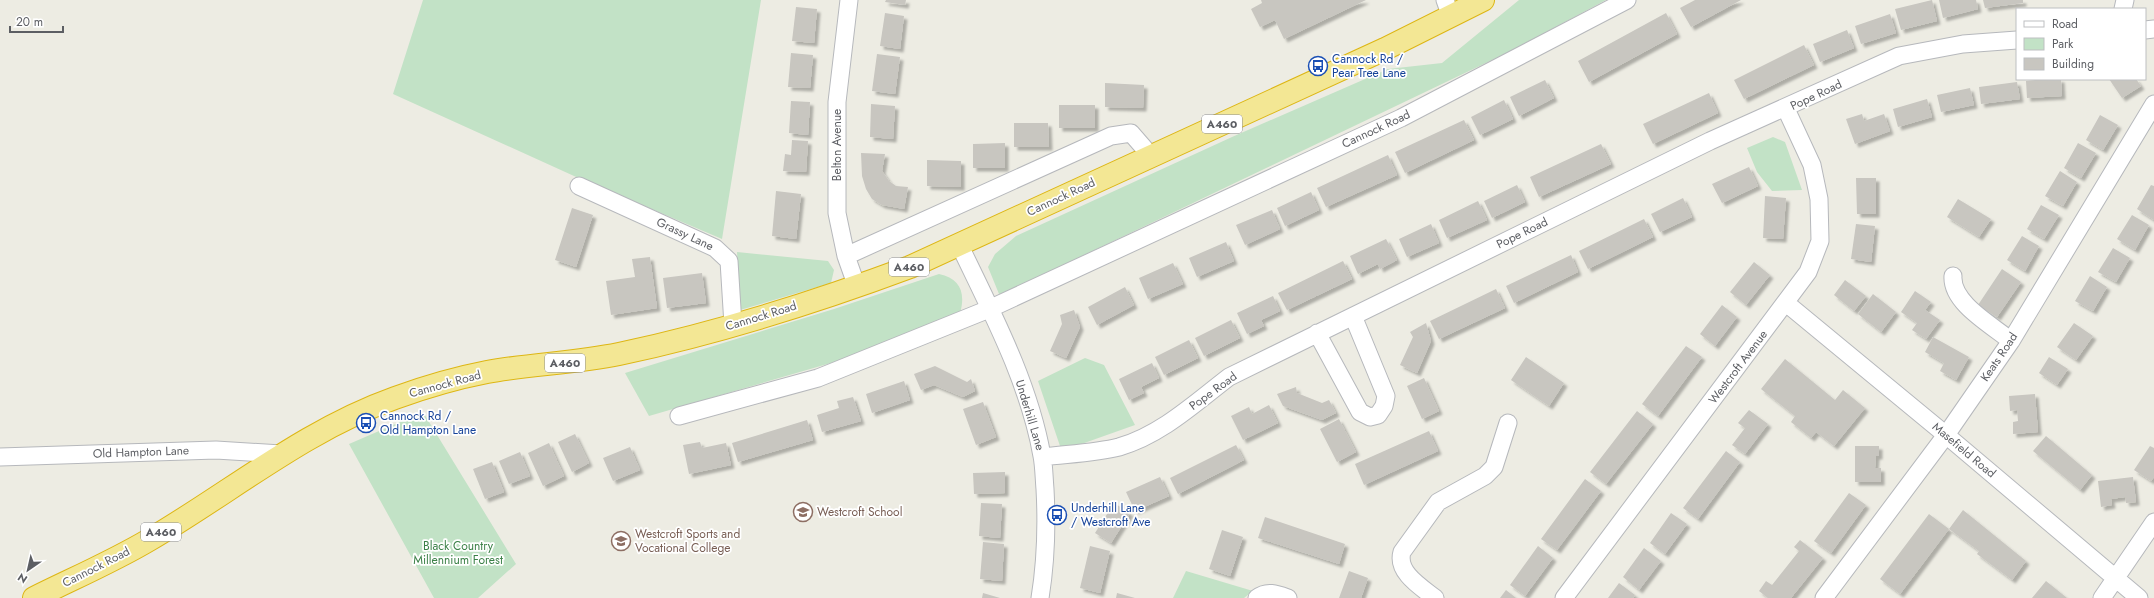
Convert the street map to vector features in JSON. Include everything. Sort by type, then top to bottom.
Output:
[{"type":"highway","name":"Cannock Road","points":[[34,598],[148,541],[281,454],[351,415],[395,398],[448,381],[488,372],[567,363],[618,354],[733,325],[857,287],[910,267],[1378,53],[1448,8],[1483,0]]},
{"type":"street","name":"Belton Avenue","points":[[849,0],[837,102],[837,213],[846,256],[857,287]]},
{"type":"street","name":"Cannock Road","points":[[679,416],[818,378],[990,309],[1401,118],[1627,0]]},
{"type":"street","name":"Pope Road","points":[[1042,457],[1118,447],[1165,427],[1229,377],[1710,141],[1786,109],[1899,56],[1963,44],[2016,40]]},
{"type":"street","name":"Keats Road","points":[[1824,598],[1946,435],[2011,341],[2154,104]]},
{"type":"street","name":"Westcroft Avenue","points":[[1564,598],[1808,272],[1820,241],[1819,199],[1812,165],[1786,109]]},
{"type":"street","points":[[846,256],[1111,136],[1131,133],[1151,156]]},
{"type":"street","name":"Grassy Lane","points":[[579,186],[715,248],[729,261],[733,325]]},
{"type":"street","name":"Underhill Lane","points":[[960,244],[1020,379],[1035,424],[1042,457],[1047,522],[1045,568],[1040,598]]},
{"type":"street","points":[[1953,276],[1952,284],[1961,301],[2011,341]]},
{"type":"street","name":"Masefield Road","points":[[1786,303],[1946,435],[2139,598]]},
{"type":"street","points":[[1317,333],[1360,412],[1370,417],[1378,415],[1384,406],[1386,396],[1353,316]]},
{"type":"street","points":[[1435,598],[1404,571],[1401,562],[1402,552],[1438,502],[1484,476],[1494,467],[1508,424]]},
{"type":"street","name":"Old Hampton Lane","points":[[0,457],[216,450],[281,454]]},
{"type":"street","points":[[2102,598],[2154,522]]},
{"type":"street","points":[[1257,598],[1262,594],[1276,594],[1288,598]]},
{"type":"green space","points":[[423,0],[761,0],[722,239],[574,176],[393,94]]},
{"type":"green space","points":[[1519,0],[1606,0],[1513,50],[1009,291],[999,294],[988,267],[995,254],[1016,236],[1232,137],[1388,69],[1442,63]]},
{"type":"green space","points":[[1773,137],[1785,142],[1802,190],[1772,191],[1757,172],[1747,148]]},
{"type":"green space","points":[[737,252],[828,261],[834,270],[831,283],[740,310]]},
{"type":"green space","points":[[939,274],[952,279],[960,288],[962,293],[962,306],[960,313],[848,358],[649,416],[625,373],[834,309]]},
{"type":"green space","points":[[1085,358],[1104,365],[1135,425],[1073,447],[1060,446],[1038,381]]},
{"type":"green space","name":"Black Country Millennium Forest","points":[[423,412],[516,564],[478,598],[434,598],[349,444]]},
{"type":"green space","points":[[1186,571],[1253,591],[1244,598],[1173,598]]},
{"type":"building","points":[[886,0],[906,0],[905,5],[885,2]]},
{"type":"building","points":[[1261,0],[1366,0],[1284,39],[1275,20],[1260,27],[1251,9],[1262,3]]},
{"type":"building","points":[[1695,0],[1741,0],[1691,27],[1680,8]]},
{"type":"building","points":[[1932,0],[1937,21],[1901,30],[1895,9]]},
{"type":"building","points":[[1939,0],[1976,0],[1978,9],[1943,18]]},
{"type":"building","points":[[1983,0],[2023,0],[2023,3],[1985,8]]},
{"type":"building","points":[[796,7],[817,9],[814,43],[792,41]]},
{"type":"building","points":[[885,13],[904,16],[900,49],[880,46]]},
{"type":"building","points":[[1666,13],[1677,34],[1589,82],[1578,61]]},
{"type":"building","points":[[1890,14],[1896,33],[1861,44],[1855,26]]},
{"type":"building","points":[[1847,30],[1854,48],[1820,62],[1813,44]]},
{"type":"building","points":[[1804,45],[1814,65],[1744,99],[1734,80]]},
{"type":"building","points":[[791,53],[813,55],[810,88],[788,87]]},
{"type":"building","points":[[877,54],[900,57],[895,94],[872,91]]},
{"type":"building","points":[[1545,80],[1554,98],[1519,116],[1510,97]]},
{"type":"building","points":[[2061,80],[2062,96],[2027,98],[2026,81]]},
{"type":"building","points":[[2110,80],[2137,80],[2141,86],[2122,98]]},
{"type":"building","points":[[2017,82],[2020,99],[1981,104],[1979,87]]},
{"type":"building","points":[[1105,83],[1144,85],[1143,108],[1105,107]]},
{"type":"building","points":[[1970,88],[1974,105],[1941,112],[1937,95]]},
{"type":"building","points":[[1709,93],[1718,113],[1653,144],[1643,124]]},
{"type":"building","points":[[1927,99],[1932,117],[1898,127],[1893,109]]},
{"type":"building","points":[[1504,100],[1513,119],[1480,135],[1471,117]]},
{"type":"building","points":[[791,101],[810,102],[808,135],[789,133]]},
{"type":"building","points":[[871,104],[895,106],[893,139],[870,137]]},
{"type":"building","points":[[1059,105],[1095,105],[1095,128],[1059,128]]},
{"type":"building","points":[[1862,114],[1864,121],[1884,114],[1890,131],[1855,144],[1846,119]]},
{"type":"building","points":[[2100,115],[2118,125],[2103,150],[2086,140]]},
{"type":"building","points":[[1464,120],[1474,140],[1405,173],[1395,152]]},
{"type":"building","points":[[1014,123],[1048,123],[1049,147],[1014,147]]},
{"type":"building","points":[[792,140],[808,141],[806,172],[783,171],[785,154],[791,155]]},
{"type":"building","points":[[1005,143],[1005,168],[973,168],[973,144]]},
{"type":"building","points":[[2078,143],[2096,153],[2081,178],[2064,168]]},
{"type":"building","points":[[1601,144],[1611,164],[1539,197],[1530,177]]},
{"type":"building","points":[[861,153],[885,154],[882,171],[889,181],[896,186],[908,187],[904,209],[882,205],[872,199],[866,189],[862,176]]},
{"type":"building","points":[[1388,155],[1397,175],[1326,207],[1317,188]]},
{"type":"building","points":[[927,160],[961,161],[961,187],[927,186]]},
{"type":"building","points":[[1749,167],[1758,186],[1722,203],[1712,184]]},
{"type":"building","points":[[2060,171],[2077,182],[2063,206],[2045,196]]},
{"type":"building","points":[[1856,178],[1876,178],[1876,214],[1857,214]]},
{"type":"building","points":[[1517,185],[1525,202],[1492,218],[1484,201]]},
{"type":"building","points":[[2151,185],[2154,186],[2154,220],[2137,209]]},
{"type":"building","points":[[776,191],[801,194],[796,239],[772,236]]},
{"type":"building","points":[[1311,192],[1319,210],[1285,226],[1277,208]]},
{"type":"building","points":[[1765,196],[1786,198],[1783,239],[1763,238]]},
{"type":"building","points":[[1683,198],[1692,217],[1660,232],[1651,214]]},
{"type":"building","points":[[1958,199],[1991,219],[1979,237],[1947,217]]},
{"type":"building","points":[[1478,201],[1487,220],[1447,238],[1439,220]]},
{"type":"building","points":[[2041,205],[2059,215],[2044,239],[2027,229]]},
{"type":"building","points":[[572,208],[593,215],[576,267],[555,260]]},
{"type":"building","points":[[1272,210],[1280,229],[1245,245],[1236,225]]},
{"type":"building","points":[[2132,215],[2149,225],[2135,250],[2117,239]]},
{"type":"building","points":[[1644,219],[1653,237],[1588,269],[1579,251]]},
{"type":"building","points":[[1431,224],[1439,243],[1407,257],[1399,239]]},
{"type":"building","points":[[1856,224],[1875,226],[1871,262],[1851,259]]},
{"type":"building","points":[[2022,236],[2039,246],[2025,271],[2007,260]]},
{"type":"building","points":[[1386,239],[1397,260],[1380,269],[1378,264],[1358,274],[1350,256]]},
{"type":"building","points":[[1226,242],[1234,261],[1197,277],[1189,258]]},
{"type":"building","points":[[2113,248],[2130,258],[2116,282],[2098,272]]},
{"type":"building","points":[[1571,255],[1578,272],[1514,303],[1506,286]]},
{"type":"building","points":[[650,257],[657,308],[611,315],[606,281],[635,277],[632,259]]},
{"type":"building","points":[[1343,261],[1352,279],[1287,310],[1278,293]]},
{"type":"building","points":[[1754,262],[1770,275],[1746,305],[1730,292]]},
{"type":"building","points":[[1173,263],[1183,284],[1148,299],[1139,278]]},
{"type":"building","points":[[2002,269],[2021,282],[1997,317],[1978,305]]},
{"type":"building","points":[[702,273],[706,303],[667,308],[663,278]]},
{"type":"building","points":[[2090,276],[2107,287],[2093,311],[2075,301]]},
{"type":"building","points":[[1845,280],[1866,296],[1854,311],[1834,295]]},
{"type":"building","points":[[1125,287],[1134,305],[1097,325],[1088,307]]},
{"type":"building","points":[[1496,289],[1505,308],[1439,339],[1430,321]]},
{"type":"building","points":[[1915,291],[1931,302],[1925,310],[1940,320],[1926,339],[1912,330],[1917,323],[1901,312]]},
{"type":"building","points":[[1873,294],[1896,312],[1881,332],[1858,314]]},
{"type":"building","points":[[1273,296],[1280,311],[1261,320],[1264,326],[1247,334],[1237,313]]},
{"type":"building","points":[[1722,305],[1737,317],[1715,346],[1700,334]]},
{"type":"building","points":[[1074,310],[1080,327],[1066,358],[1050,351],[1062,324],[1060,315]]},
{"type":"building","points":[[1231,320],[1240,338],[1204,356],[1195,338]]},
{"type":"building","points":[[1426,323],[1431,341],[1417,373],[1400,365],[1413,337],[1410,332]]},
{"type":"building","points":[[2074,323],[2093,336],[2076,360],[2057,347]]},
{"type":"building","points":[[1933,337],[1969,357],[1956,380],[1940,371],[1944,363],[1925,352]]},
{"type":"building","points":[[1189,340],[1198,358],[1164,375],[1155,357]]},
{"type":"building","points":[[1686,346],[1702,357],[1658,416],[1642,404]]},
{"type":"building","points":[[1526,357],[1564,383],[1549,406],[1511,380]]},
{"type":"building","points":[[2049,357],[2068,369],[2057,385],[2039,373]]},
{"type":"building","points":[[1785,359],[1835,400],[1843,390],[1865,408],[1834,446],[1816,432],[1811,438],[1791,422],[1795,416],[1761,389]]},
{"type":"building","points":[[1152,363],[1159,378],[1141,387],[1144,393],[1129,400],[1119,379]]},
{"type":"building","points":[[935,366],[967,382],[971,379],[975,391],[963,397],[934,385],[921,390],[914,374]]},
{"type":"building","points":[[1424,378],[1439,411],[1422,419],[1407,386]]},
{"type":"building","points":[[904,381],[910,400],[872,413],[866,394]]},
{"type":"building","points":[[1296,387],[1297,393],[1322,403],[1329,400],[1336,413],[1322,420],[1283,406],[1277,394]]},
{"type":"building","points":[[2035,394],[2038,432],[2013,434],[2013,422],[2018,421],[2017,410],[2010,411],[2009,396]]},
{"type":"building","points":[[853,397],[861,421],[822,432],[817,415],[839,408],[837,401]]},
{"type":"building","points":[[983,402],[996,437],[976,445],[963,409]]},
{"type":"building","points":[[1269,405],[1278,423],[1243,440],[1231,416],[1249,407],[1252,414]]},
{"type":"building","points":[[1749,410],[1768,424],[1745,454],[1732,445],[1745,428],[1738,423]]},
{"type":"building","points":[[1637,411],[1653,424],[1606,484],[1590,472]]},
{"type":"building","points":[[1339,419],[1356,452],[1337,462],[1320,429]]},
{"type":"building","points":[[807,420],[813,440],[738,462],[732,443]]},
{"type":"building","points":[[1429,431],[1438,451],[1364,485],[1355,464]]},
{"type":"building","points":[[575,434],[589,463],[572,472],[558,442]]},
{"type":"building","points":[[2046,436],[2092,475],[2080,490],[2033,451]]},
{"type":"building","points":[[700,442],[702,448],[726,443],[731,465],[689,474],[683,445]]},
{"type":"building","points":[[549,443],[564,476],[543,486],[528,453]]},
{"type":"building","points":[[1236,445],[1244,460],[1178,494],[1170,478]]},
{"type":"building","points":[[1855,446],[1879,446],[1879,456],[1876,456],[1875,468],[1881,468],[1881,482],[1855,482]]},
{"type":"building","points":[[2150,446],[2154,448],[2154,477],[2151,481],[2134,470]]},
{"type":"building","points":[[630,447],[640,470],[613,481],[603,458]]},
{"type":"building","points":[[1726,451],[1740,462],[1698,519],[1683,508]]},
{"type":"building","points":[[520,452],[530,476],[509,484],[499,461]]},
{"type":"building","points":[[492,462],[504,492],[485,499],[473,469]]},
{"type":"building","points":[[1005,472],[1005,493],[974,494],[973,473]]},
{"type":"building","points":[[1160,477],[1169,496],[1135,511],[1126,492]]},
{"type":"building","points":[[2133,477],[2136,502],[2126,503],[2125,497],[2111,499],[2112,505],[2101,507],[2098,481]]},
{"type":"building","points":[[1585,479],[1601,491],[1557,550],[1541,539]]},
{"type":"building","points":[[1849,493],[1866,505],[1831,553],[1814,541]]},
{"type":"building","points":[[981,503],[1002,504],[1000,538],[979,536]]},
{"type":"building","points":[[1114,503],[1130,513],[1111,543],[1095,533]]},
{"type":"building","points":[[1963,510],[2026,561],[2012,580],[1977,554],[1979,551],[1949,529]]},
{"type":"building","points":[[1671,513],[1687,524],[1665,554],[1650,543]]},
{"type":"building","points":[[1929,514],[1949,529],[1900,594],[1880,579]]},
{"type":"building","points":[[1265,517],[1345,544],[1339,564],[1258,538]]},
{"type":"building","points":[[1222,530],[1243,537],[1230,576],[1209,569]]},
{"type":"building","points":[[1800,540],[1823,558],[1791,598],[1768,598],[1759,591],[1766,581],[1772,585],[1799,551],[1794,547]]},
{"type":"building","points":[[983,542],[1004,544],[1002,581],[980,579]]},
{"type":"building","points":[[1090,546],[1110,551],[1100,593],[1080,588]]},
{"type":"building","points":[[1538,546],[1553,558],[1525,596],[1510,585]]},
{"type":"building","points":[[1644,548],[1661,561],[1639,590],[1623,577]]},
{"type":"building","points":[[1349,571],[1368,578],[1361,598],[1339,598]]},
{"type":"building","points":[[2046,581],[2067,598],[2032,598]]},
{"type":"building","points":[[1619,583],[1635,595],[1633,598],[1608,598]]},
{"type":"building","points":[[1506,590],[1516,598],[1500,598]]},
{"type":"building","points":[[983,593],[1000,598],[982,598]]},
{"type":"building","points":[[1117,593],[1135,598],[1116,598]]},
{"type":"place","name":"Cannock Rd / Pear Tree Lane","points":[[1318,66]]},
{"type":"place","name":"Cannock Rd / Old Hampton Lane","points":[[366,423]]},
{"type":"place","name":"Westcroft School","points":[[803,512]]},
{"type":"place","name":"Underhill Lane / Westcroft Ave","points":[[1057,515]]},
{"type":"place","name":"Westcroft Sports and Vocational College","points":[[621,541]]}]
